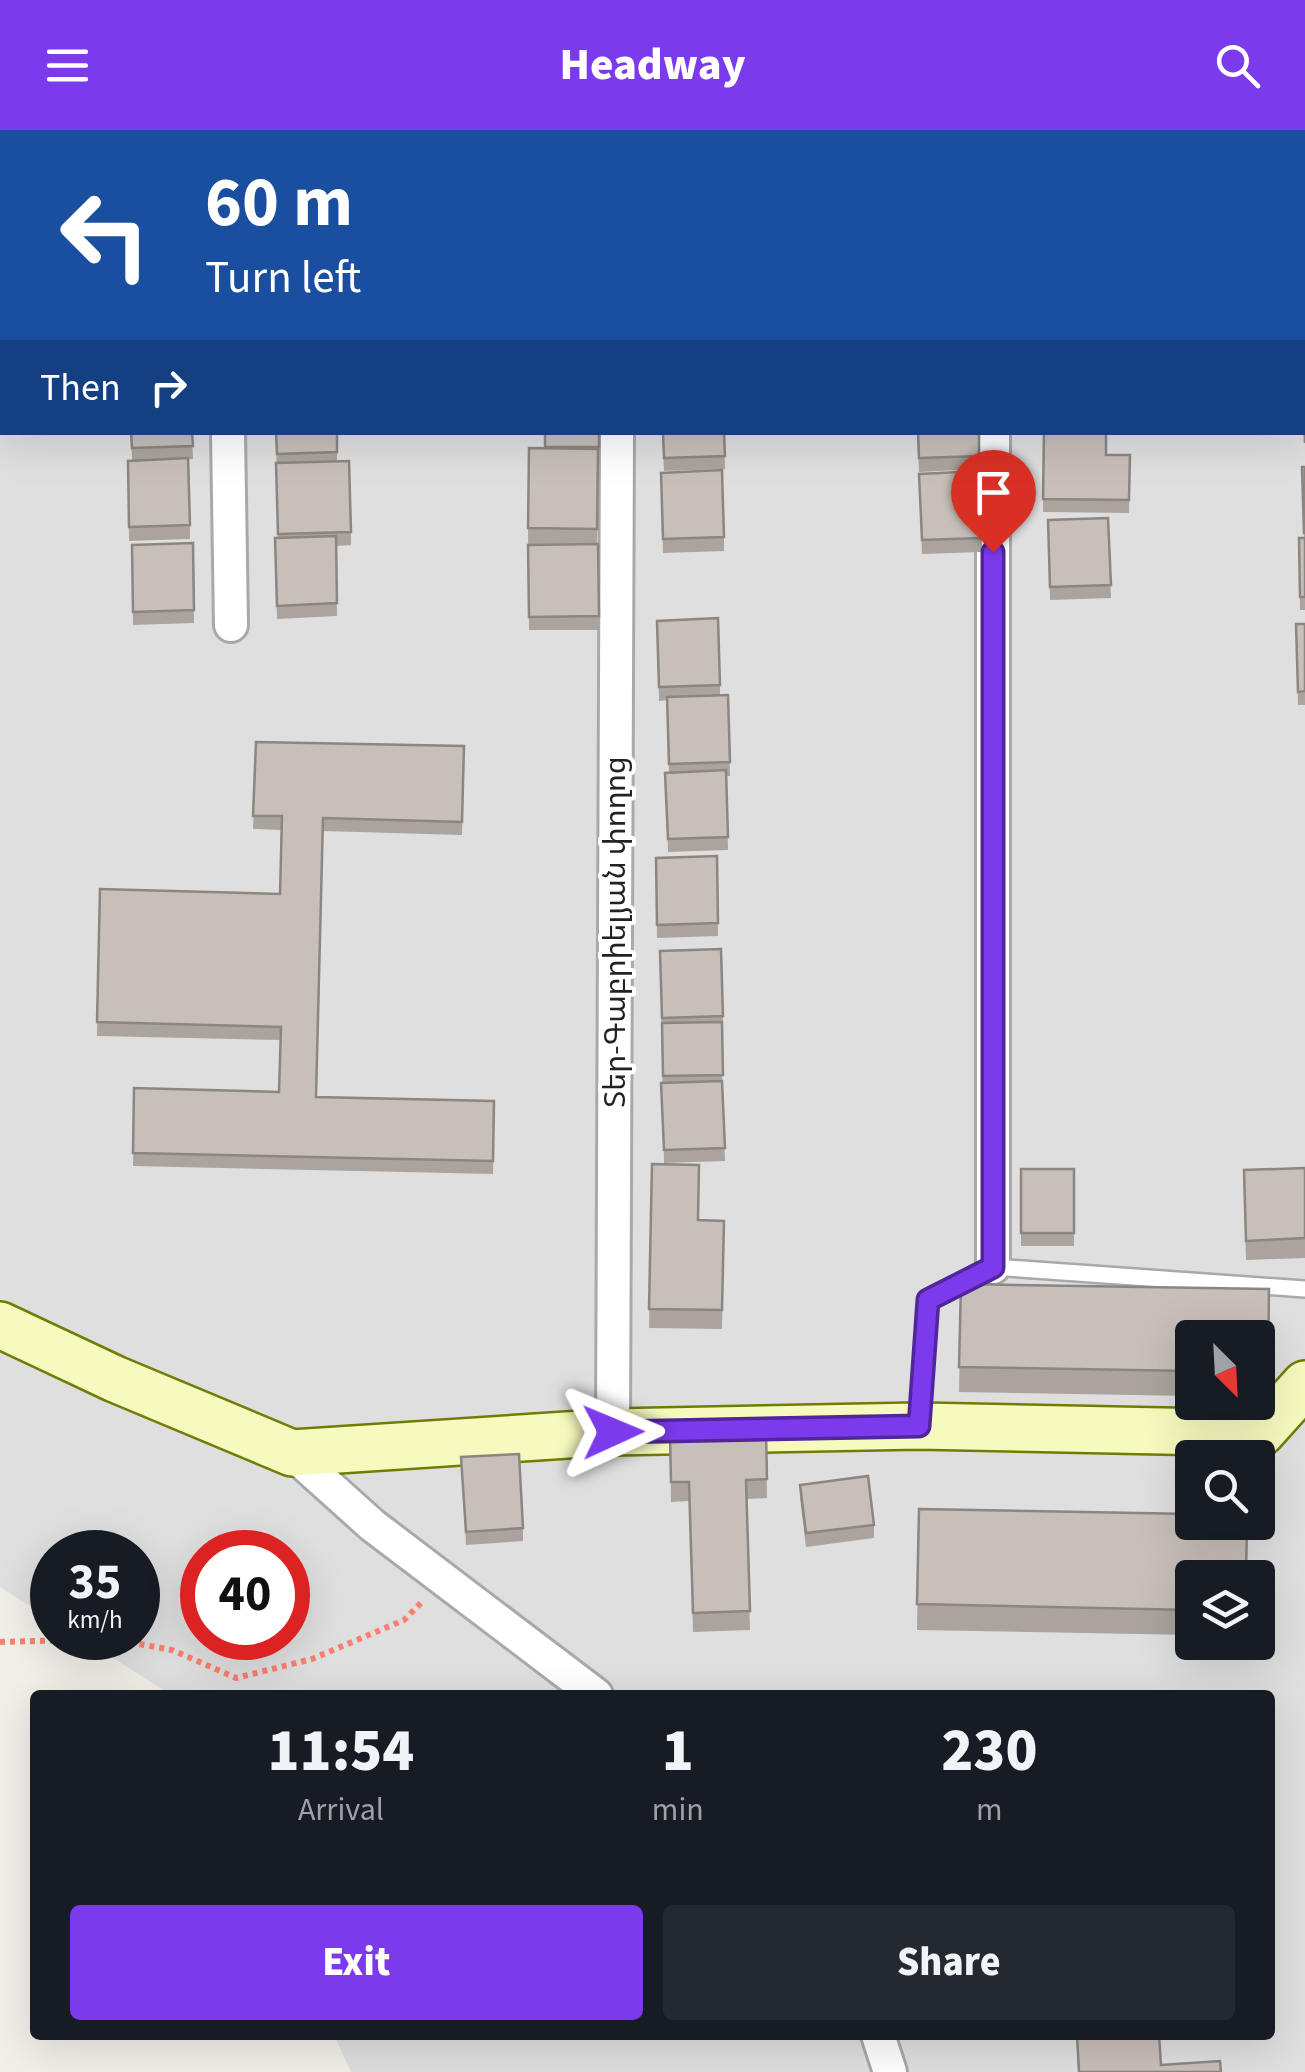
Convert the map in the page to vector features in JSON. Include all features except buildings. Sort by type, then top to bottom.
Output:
[{"type":"street","points":[[228,435],[232,626]]},
{"type":"street","name":"Տեր-Գաբրիելյան փողոց","points":[[613,1432],[616,435]]},
{"type":"street","points":[[993,435],[993,1267]]},
{"type":"street","points":[[0,1325],[292,1454],[372,1525],[589,1690]]},
{"type":"street","points":[[292,1454],[613,1432],[919,1426],[1261,1433],[1305,1384]]},
{"type":"street","points":[[880,2040],[890,2072]]},
{"type":"lane","points":[[919,1426],[928,1300],[993,1267],[1305,1289]]},
{"type":"path","points":[[0,1642],[112,1640],[172,1650],[236,1678],[312,1659],[404,1620],[444,1579]]},
{"type":"shaded area","points":[[0,435],[1305,435],[1305,2072],[351,2072],[336,2040],[1275,2040],[1275,1690],[163,1690],[116,1660],[160,1660],[160,1530],[30,1530],[30,1606],[0,1587]]},
{"type":"route","points":[[613,1432],[919,1426],[928,1300],[993,1267],[993,552]]}]
